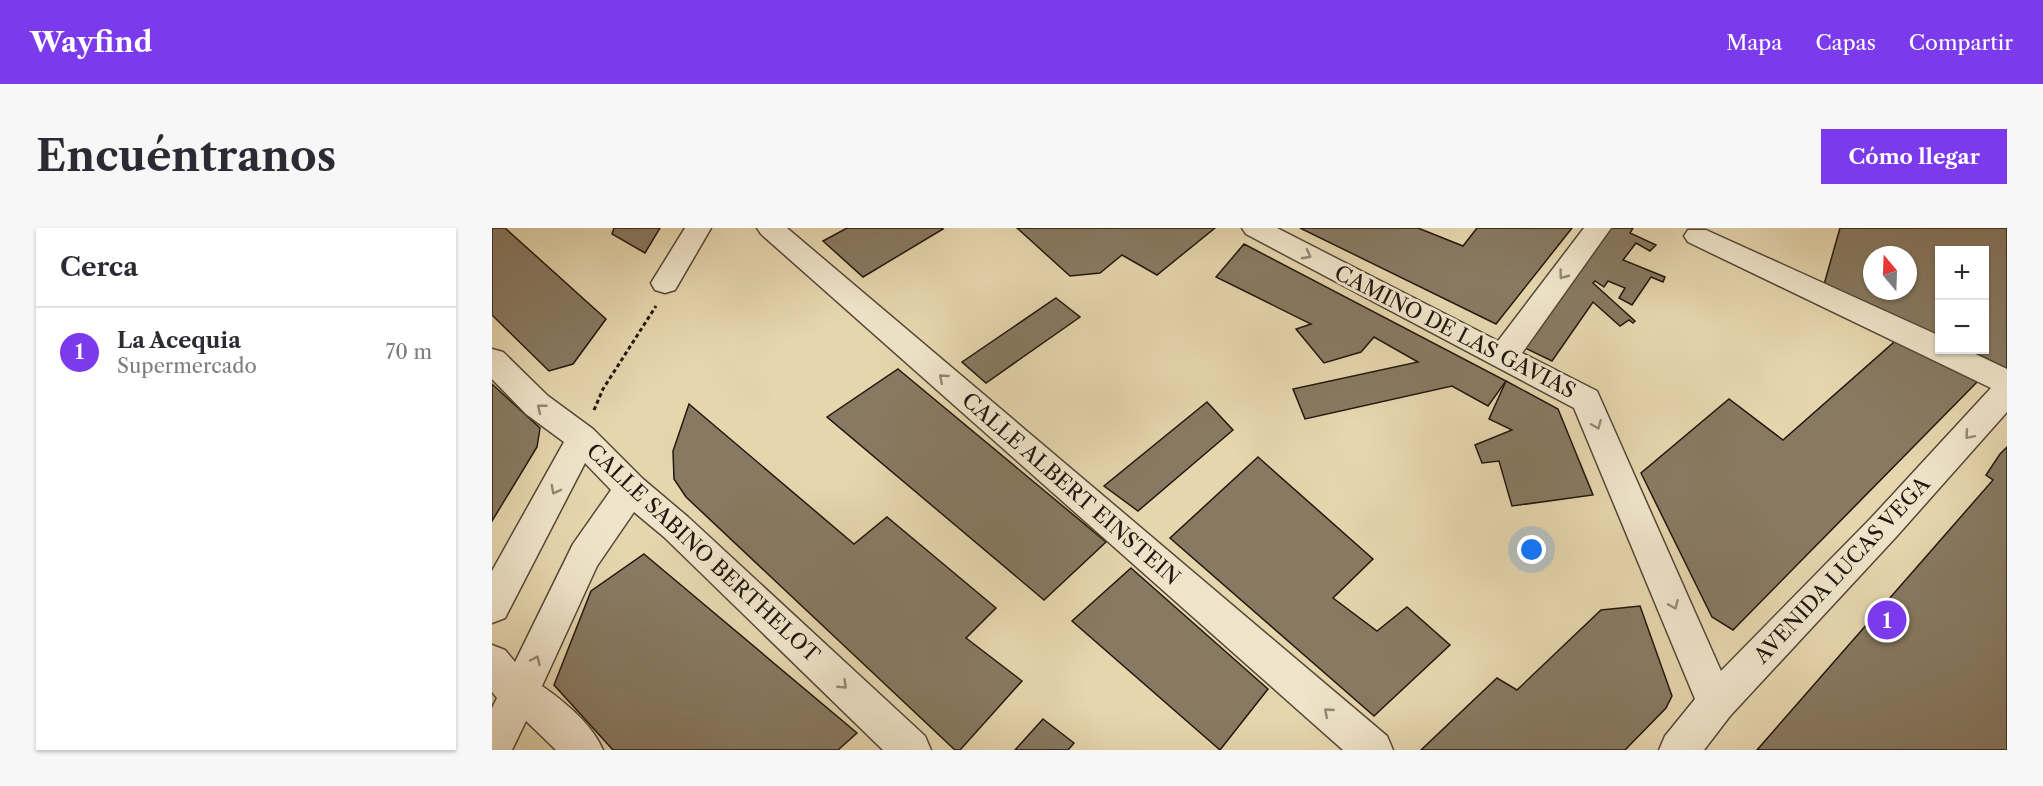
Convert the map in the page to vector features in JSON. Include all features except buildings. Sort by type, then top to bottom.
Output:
[{"type":"street","points":[[665,283],[698,228]]},
{"type":"street","name":"CALLE ALBERT EINSTEIN","points":[[770,228],[1373,750]]},
{"type":"street","name":"CAMINO DE LAS GAVIAS","points":[[1255,228],[1586,400],[1716,703]]},
{"type":"street","points":[[1503,357],[1598,228]]},
{"type":"street","points":[[1697,236],[1935,347]]},
{"type":"street","points":[[1950,354],[2007,382]]},
{"type":"street","name":"CALLE SABINO BERTHELOT","points":[[492,360],[537,405],[582,438],[631,489],[676,527],[911,750]]},
{"type":"street","name":"AVENIDA LUCAS VEGA","points":[[1679,750],[1716,703],[1884,527],[2007,391]]},
{"type":"street","points":[[492,606],[582,438]]},
{"type":"street","points":[[492,750],[585,555],[631,489]]},
{"type":"street","points":[[492,663],[520,693],[546,712],[583,750]]},
{"type":"path","points":[[603,389],[655,309],[665,283]]},
{"type":"place","name":"La Acequia","points":[[1887,620]]}]
